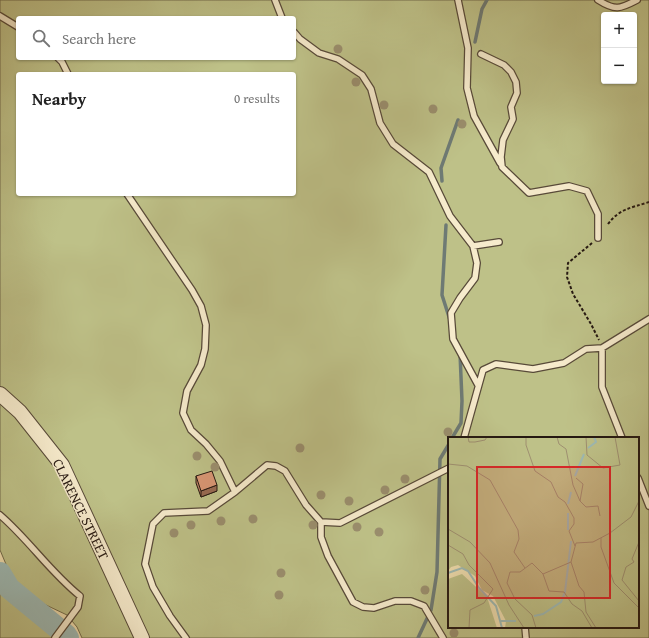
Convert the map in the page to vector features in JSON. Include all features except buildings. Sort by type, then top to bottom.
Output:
[{"type":"street","name":"CLARENCE STREET","points":[[0,394],[20,412],[62,465],[142,638]]},
{"type":"lane","points":[[276,0],[281,16]]},
{"type":"lane","points":[[458,0],[468,48],[467,88],[474,116],[502,166],[529,193],[569,186],[587,192],[598,214],[598,238]]},
{"type":"lane","points":[[598,0],[615,8],[623,8],[637,0]]},
{"type":"lane","points":[[0,16],[16,26]]},
{"type":"lane","points":[[296,34],[300,39],[320,53],[338,59],[362,75],[371,89],[380,123],[393,144],[429,172],[450,216],[473,246],[477,263],[475,278],[451,313],[453,339],[478,385]]},
{"type":"lane","points":[[481,54],[504,65],[511,72],[516,82],[517,94],[511,107],[514,120],[503,140],[501,157],[502,166]]},
{"type":"lane","points":[[60,60],[67,72]]},
{"type":"lane","points":[[128,196],[192,290],[200,306],[206,325],[205,348],[201,366],[187,391],[183,413],[191,430],[206,444],[220,461],[235,492]]},
{"type":"lane","points":[[473,246],[499,242]]},
{"type":"lane","points":[[464,437],[483,370],[496,364],[533,369],[564,363],[586,349],[602,348],[649,319]]},
{"type":"lane","points":[[602,348],[602,387],[622,437]]},
{"type":"lane","points":[[186,638],[170,616],[153,587],[145,564],[153,524],[164,513],[208,511],[235,492],[267,465],[276,466],[285,471],[306,504],[321,522],[321,537],[328,556],[353,602],[362,607],[374,608],[395,601],[411,601],[424,606],[444,638]]},
{"type":"lane","points":[[321,522],[340,523],[448,469]]},
{"type":"lane","points":[[639,481],[649,506]]},
{"type":"lane","points":[[0,514],[25,539],[34,552],[64,583],[80,596],[78,607],[55,638]]},
{"type":"lane","points":[[525,628],[526,638]]},
{"type":"path","points":[[602,348],[591,324],[573,294],[567,277],[568,263],[598,238],[614,216],[620,212],[649,202]]},
{"type":"green space","points":[[0,0],[649,0],[649,638],[82,638],[77,627],[67,615],[27,596],[8,569],[0,550]]},
{"type":"green space","points":[[0,583],[14,602],[51,634],[53,638],[0,638]]},
{"type":"waterway","points":[[475,42],[482,9],[487,0]]},
{"type":"waterway","points":[[442,181],[441,168],[458,120]]},
{"type":"waterway","points":[[446,225],[442,295],[450,320]]},
{"type":"waterway","points":[[453,437],[461,423],[462,401],[460,353]]},
{"type":"waterway","points":[[418,638],[431,610],[437,572],[440,459],[448,446]]},
{"type":"waterway","points":[[0,573],[9,588],[68,638]]}]
